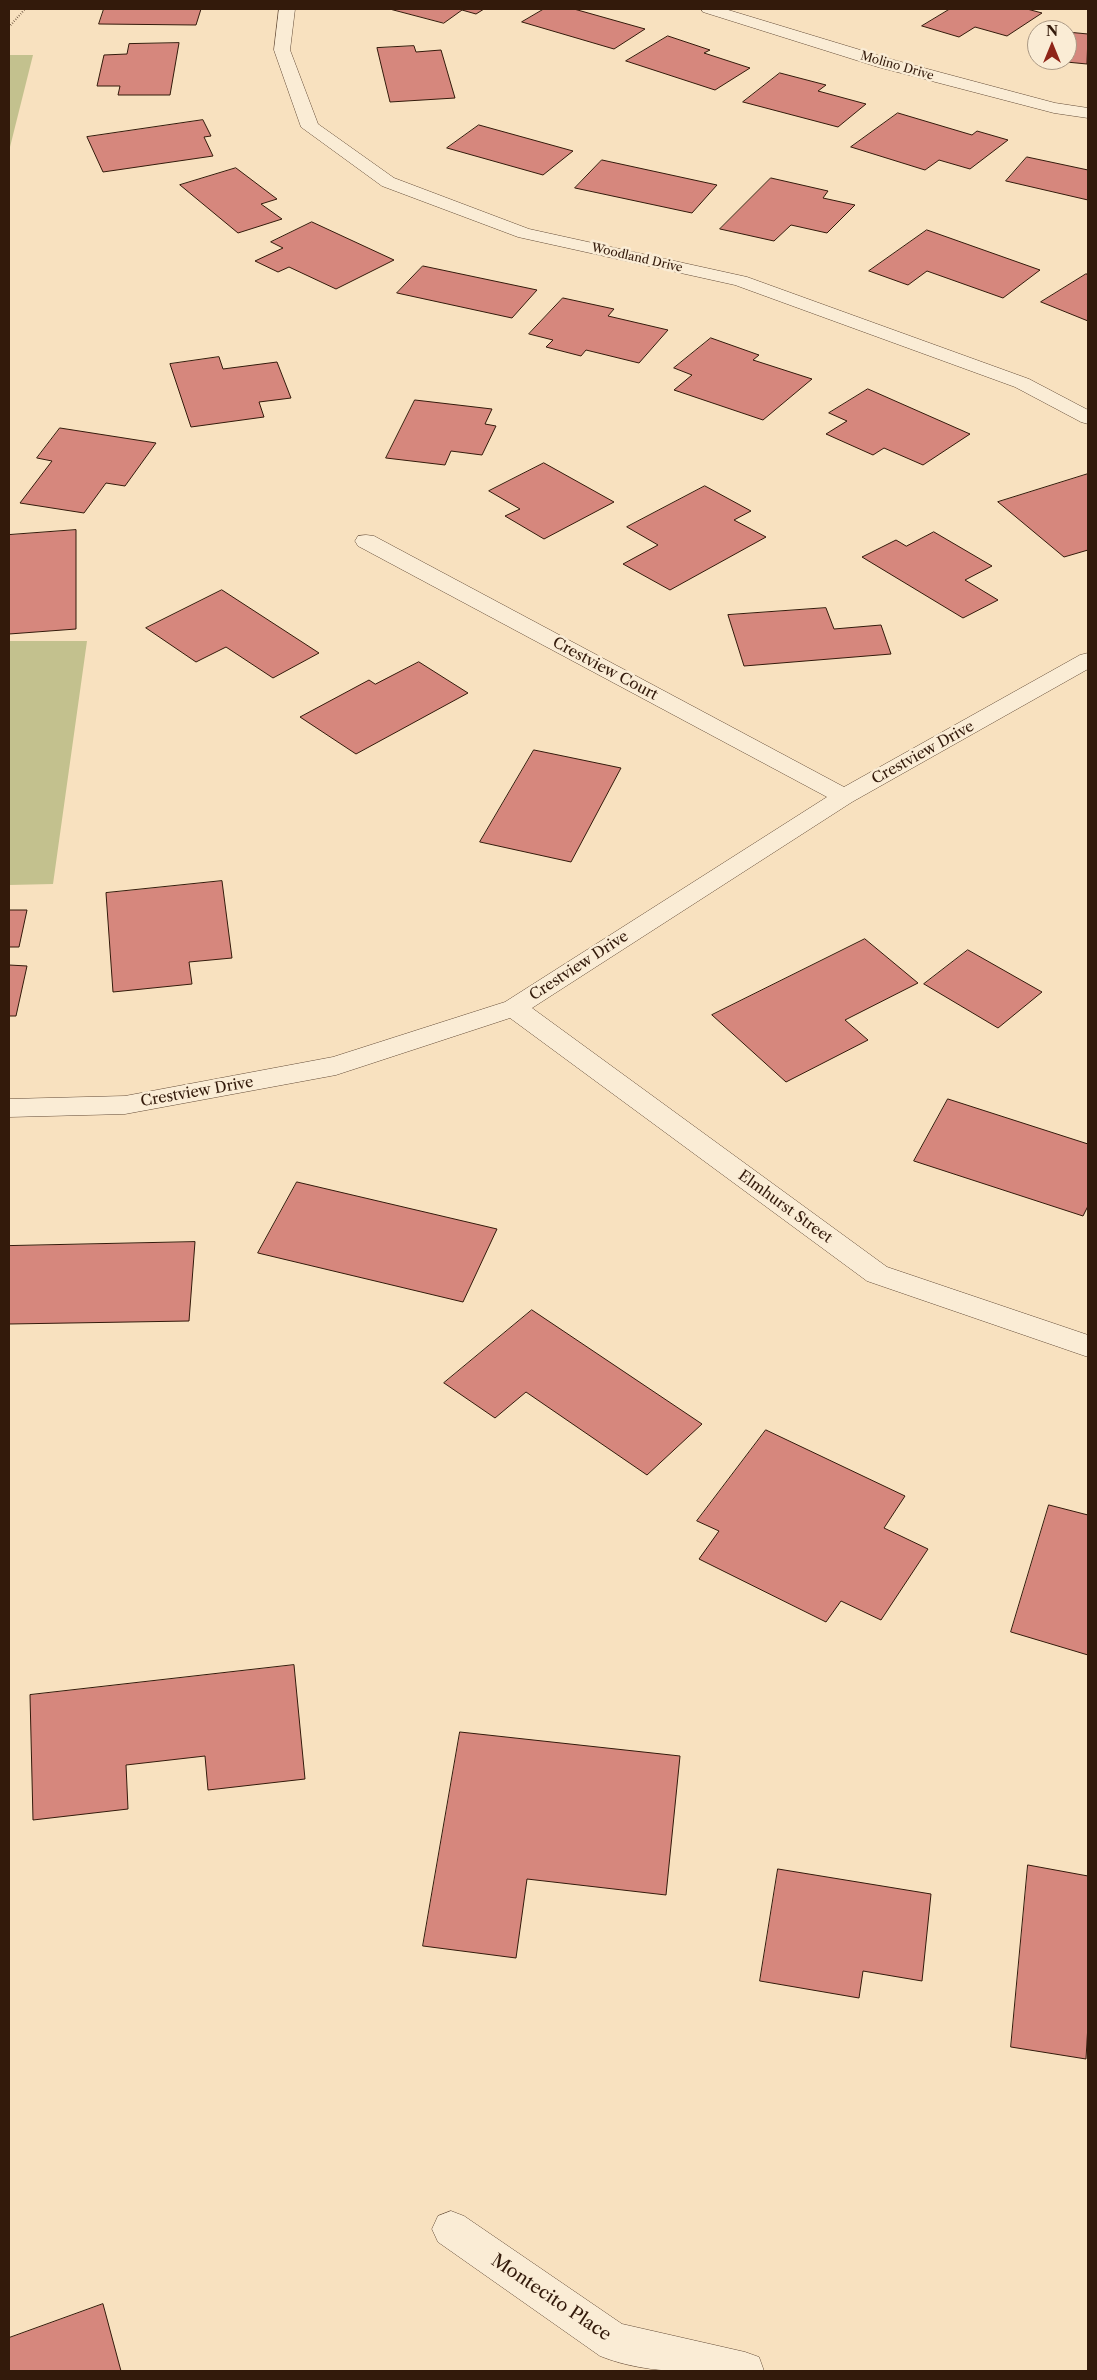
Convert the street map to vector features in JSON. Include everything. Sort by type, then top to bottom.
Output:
[{"type":"street","name":"Woodland Drive","points":[[287,9],[282,50],[310,127],[388,182],[524,233],[740,281],[1022,383],[1088,418]]},
{"type":"street","name":"Molino Drive","points":[[709,9],[884,63],[1054,108],[1088,114]]},
{"type":"street","name":"Crestview Court","points":[[366,541],[844,796]]},
{"type":"street","name":"Crestview Drive","points":[[9,1108],[125,1105],[336,1066],[514,1008],[844,796],[1088,660]]},
{"type":"street","name":"Elmhurst Street","points":[[514,1008],[877,1274],[1088,1346]]},
{"type":"street","name":"Montecito Place","points":[[451,2229],[614,2342],[745,2371]]},
{"type":"path","points":[[9,27],[25,9]]},
{"type":"shaded area","points":[[9,55],[33,55],[9,151]]},
{"type":"shaded area","points":[[9,641],[87,641],[53,884],[9,885]]},
{"type":"building","points":[[104,9],[201,9],[196,25],[99,24]]},
{"type":"building","points":[[390,9],[484,9],[476,14],[462,10],[444,23]]},
{"type":"building","points":[[544,9],[574,9],[645,29],[614,49],[522,22]]},
{"type":"building","points":[[950,9],[1027,9],[1042,13],[1031,20],[1027,20],[1027,23],[1007,36],[975,27],[959,37],[922,26]]},
{"type":"building","points":[[1077,33],[1088,34],[1087,64],[1077,63]]},
{"type":"building","points":[[668,36],[710,50],[704,53],[750,68],[715,90],[626,61]]},
{"type":"building","points":[[179,43],[170,95],[118,95],[120,86],[97,86],[104,55],[127,54],[129,44]]},
{"type":"building","points":[[414,46],[416,52],[441,50],[455,98],[390,102],[377,48]]},
{"type":"building","points":[[780,73],[826,85],[818,91],[866,104],[838,127],[743,102]]},
{"type":"building","points":[[898,113],[972,135],[977,131],[1008,140],[970,169],[939,160],[925,170],[851,147]]},
{"type":"building","points":[[203,120],[211,136],[204,137],[213,156],[103,172],[87,137]]},
{"type":"building","points":[[479,125],[573,151],[543,175],[447,148]]},
{"type":"building","points":[[1027,157],[1088,170],[1088,200],[1006,181]]},
{"type":"building","points":[[602,160],[717,185],[692,213],[575,188]]},
{"type":"building","points":[[236,168],[277,199],[261,204],[282,219],[238,233],[180,185]]},
{"type":"building","points":[[771,178],[828,191],[823,198],[855,205],[827,233],[791,225],[774,241],[720,229]]},
{"type":"building","points":[[312,222],[394,260],[336,289],[289,267],[278,272],[255,261],[283,248],[271,242]]},
{"type":"building","points":[[927,230],[1040,270],[1003,298],[927,271],[908,285],[869,271]]},
{"type":"building","points":[[423,266],[537,290],[512,318],[397,293]]},
{"type":"building","points":[[1088,274],[1088,321],[1041,302]]},
{"type":"building","points":[[563,298],[614,309],[608,316],[668,330],[639,363],[586,350],[581,356],[546,347],[553,340],[529,334]]},
{"type":"building","points":[[711,338],[759,355],[753,360],[812,379],[763,420],[674,390],[692,375],[674,368]]},
{"type":"building","points":[[219,357],[223,369],[277,362],[291,398],[259,402],[264,417],[191,427],[170,364]]},
{"type":"building","points":[[868,389],[970,434],[923,465],[884,448],[873,455],[826,434],[847,421],[829,413]]},
{"type":"building","points":[[415,400],[492,409],[485,424],[496,426],[482,455],[451,451],[445,465],[386,458]]},
{"type":"building","points":[[60,428],[156,443],[125,486],[106,483],[84,513],[20,503],[52,461],[37,458]]},
{"type":"building","points":[[544,463],[614,502],[544,539],[505,516],[520,509],[489,491]]},
{"type":"building","points":[[1088,474],[1088,550],[1064,557],[998,502]]},
{"type":"building","points":[[705,486],[751,511],[734,520],[766,537],[670,590],[623,564],[658,545],[627,527]]},
{"type":"building","points":[[76,530],[76,629],[9,634],[9,535]]},
{"type":"building","points":[[934,532],[992,566],[965,580],[998,600],[963,618],[862,557],[896,540],[906,546]]},
{"type":"building","points":[[222,590],[319,653],[273,678],[226,647],[196,662],[146,628]]},
{"type":"building","points":[[826,608],[834,629],[881,625],[891,654],[744,666],[728,615]]},
{"type":"building","points":[[419,662],[468,693],[356,754],[300,717],[369,680],[375,684]]},
{"type":"building","points":[[534,750],[621,768],[571,862],[480,842]]},
{"type":"building","points":[[222,881],[232,958],[189,962],[192,984],[113,992],[106,893]]},
{"type":"building","points":[[9,910],[27,910],[19,947],[9,947]]},
{"type":"building","points":[[865,939],[918,983],[845,1020],[868,1040],[786,1082],[712,1015]]},
{"type":"building","points":[[968,950],[1042,992],[998,1028],[924,984]]},
{"type":"building","points":[[9,965],[27,966],[16,1016],[9,1016]]},
{"type":"building","points":[[948,1099],[1088,1144],[1088,1206],[1083,1216],[914,1161]]},
{"type":"building","points":[[297,1182],[497,1229],[463,1302],[258,1253]]},
{"type":"building","points":[[195,1242],[189,1321],[9,1324],[9,1246]]},
{"type":"building","points":[[532,1310],[702,1424],[647,1475],[526,1392],[495,1418],[444,1383]]},
{"type":"building","points":[[766,1430],[905,1496],[884,1528],[928,1549],[881,1620],[841,1601],[826,1622],[699,1559],[719,1531],[697,1521]]},
{"type":"building","points":[[1049,1505],[1088,1515],[1088,1655],[1011,1632]]},
{"type":"building","points":[[294,1665],[305,1779],[208,1790],[205,1756],[126,1765],[128,1809],[33,1820],[30,1695]]},
{"type":"building","points":[[460,1732],[680,1756],[666,1895],[527,1879],[516,1958],[423,1946]]},
{"type":"building","points":[[1028,1865],[1088,1876],[1088,2024],[1086,2059],[1011,2047]]},
{"type":"building","points":[[778,1869],[931,1894],[922,1981],[863,1971],[859,1998],[760,1981]]},
{"type":"building","points":[[103,2304],[121,2371],[9,2371],[9,2338]]}]
